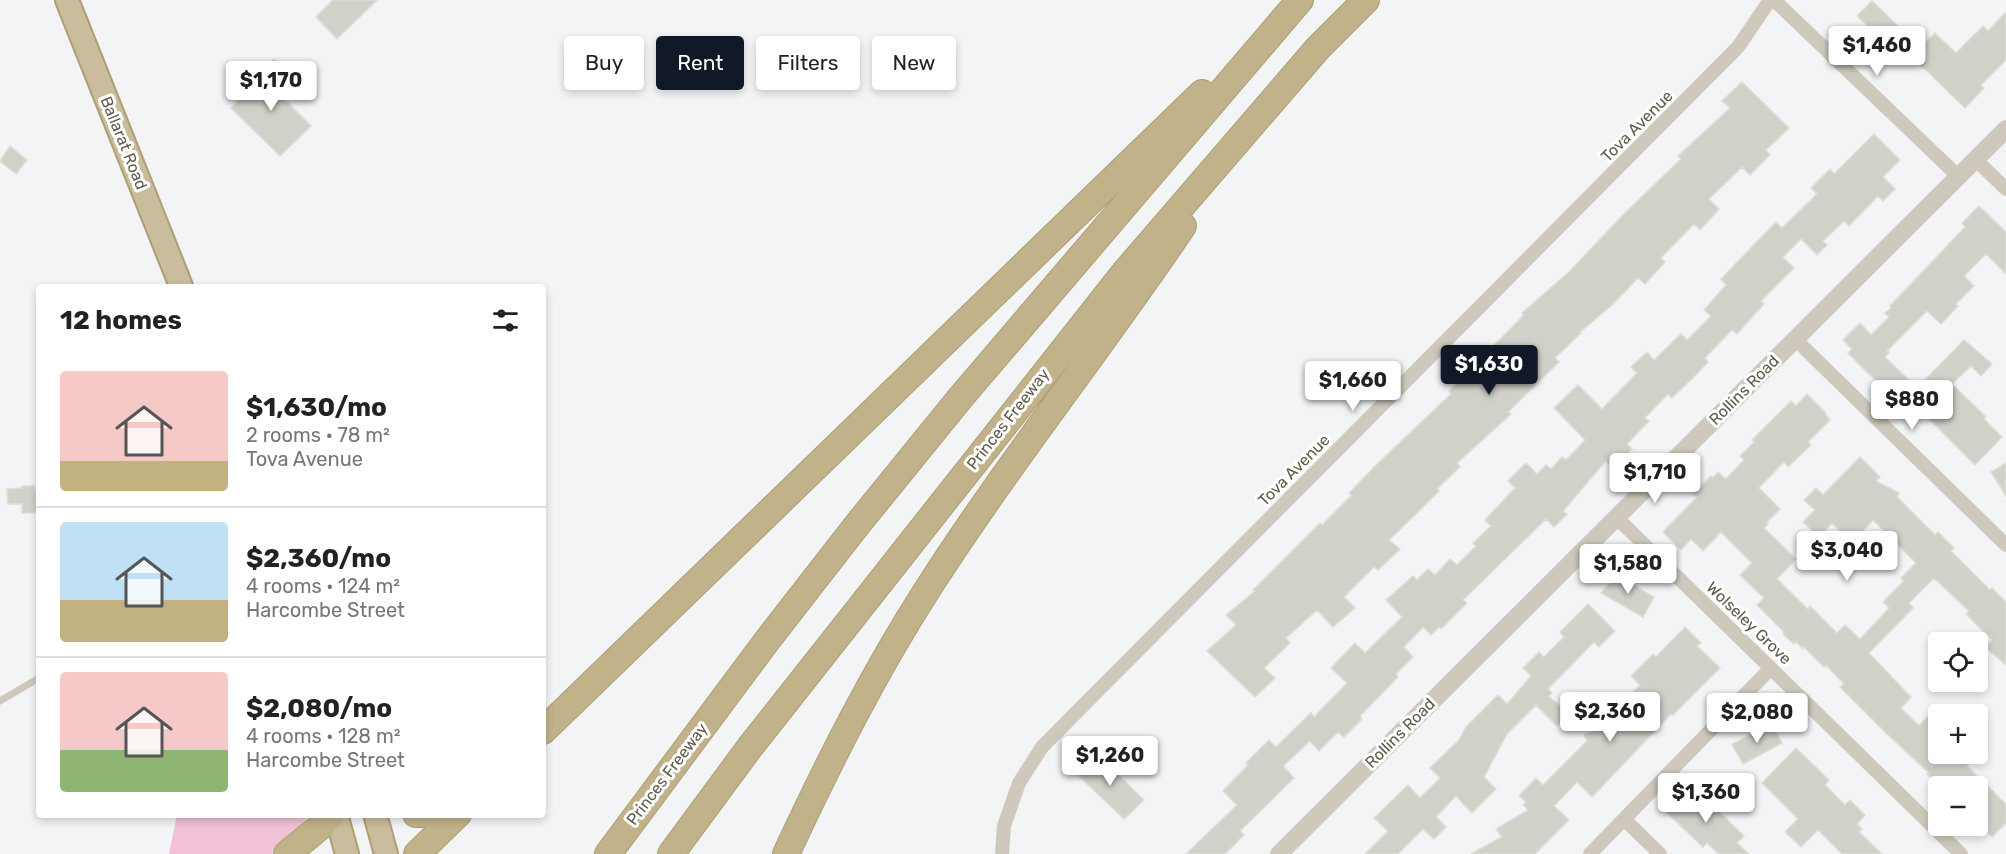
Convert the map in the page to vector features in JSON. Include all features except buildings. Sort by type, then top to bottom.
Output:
[{"type":"highway","name":"Ballarat Road","points":[[67,0],[180,284]]},
{"type":"highway","points":[[546,728],[1299,0]]},
{"type":"highway","name":"Princes Freeway","points":[[608,854],[766,642],[864,516],[961,397],[1299,0]]},
{"type":"highway","name":"Princes Freeway","points":[[671,854],[750,747],[1125,272],[1318,48],[1366,0]]},
{"type":"highway","points":[[786,854],[817,788],[884,660],[927,589],[1075,377],[1146,281],[1248,129]]},
{"type":"highway","points":[[287,854],[328,818]]},
{"type":"highway","points":[[337,818],[346,854]]},
{"type":"highway","points":[[376,818],[386,854]]},
{"type":"highway","points":[[417,854],[454,818]]},
{"type":"street","points":[[1772,0],[1959,177]]},
{"type":"street","name":"Tova Avenue","points":[[1002,854],[1004,826],[1019,783],[1042,747],[1738,47],[1772,0]]},
{"type":"street","name":"Rollins Road","points":[[1279,854],[2006,129]]},
{"type":"street","points":[[1976,160],[2006,189]]},
{"type":"street","points":[[1795,339],[2006,545]]},
{"type":"street","name":"Wolseley Grove","points":[[1616,517],[1961,854]]},
{"type":"street","points":[[1590,854],[1771,668]]},
{"type":"street","points":[[1624,819],[1660,854]]},
{"type":"lane","points":[[0,701],[36,680]]},
{"type":"shaded area","points":[[176,818],[307,818],[301,825],[305,831],[282,844],[271,854],[169,854]]}]
